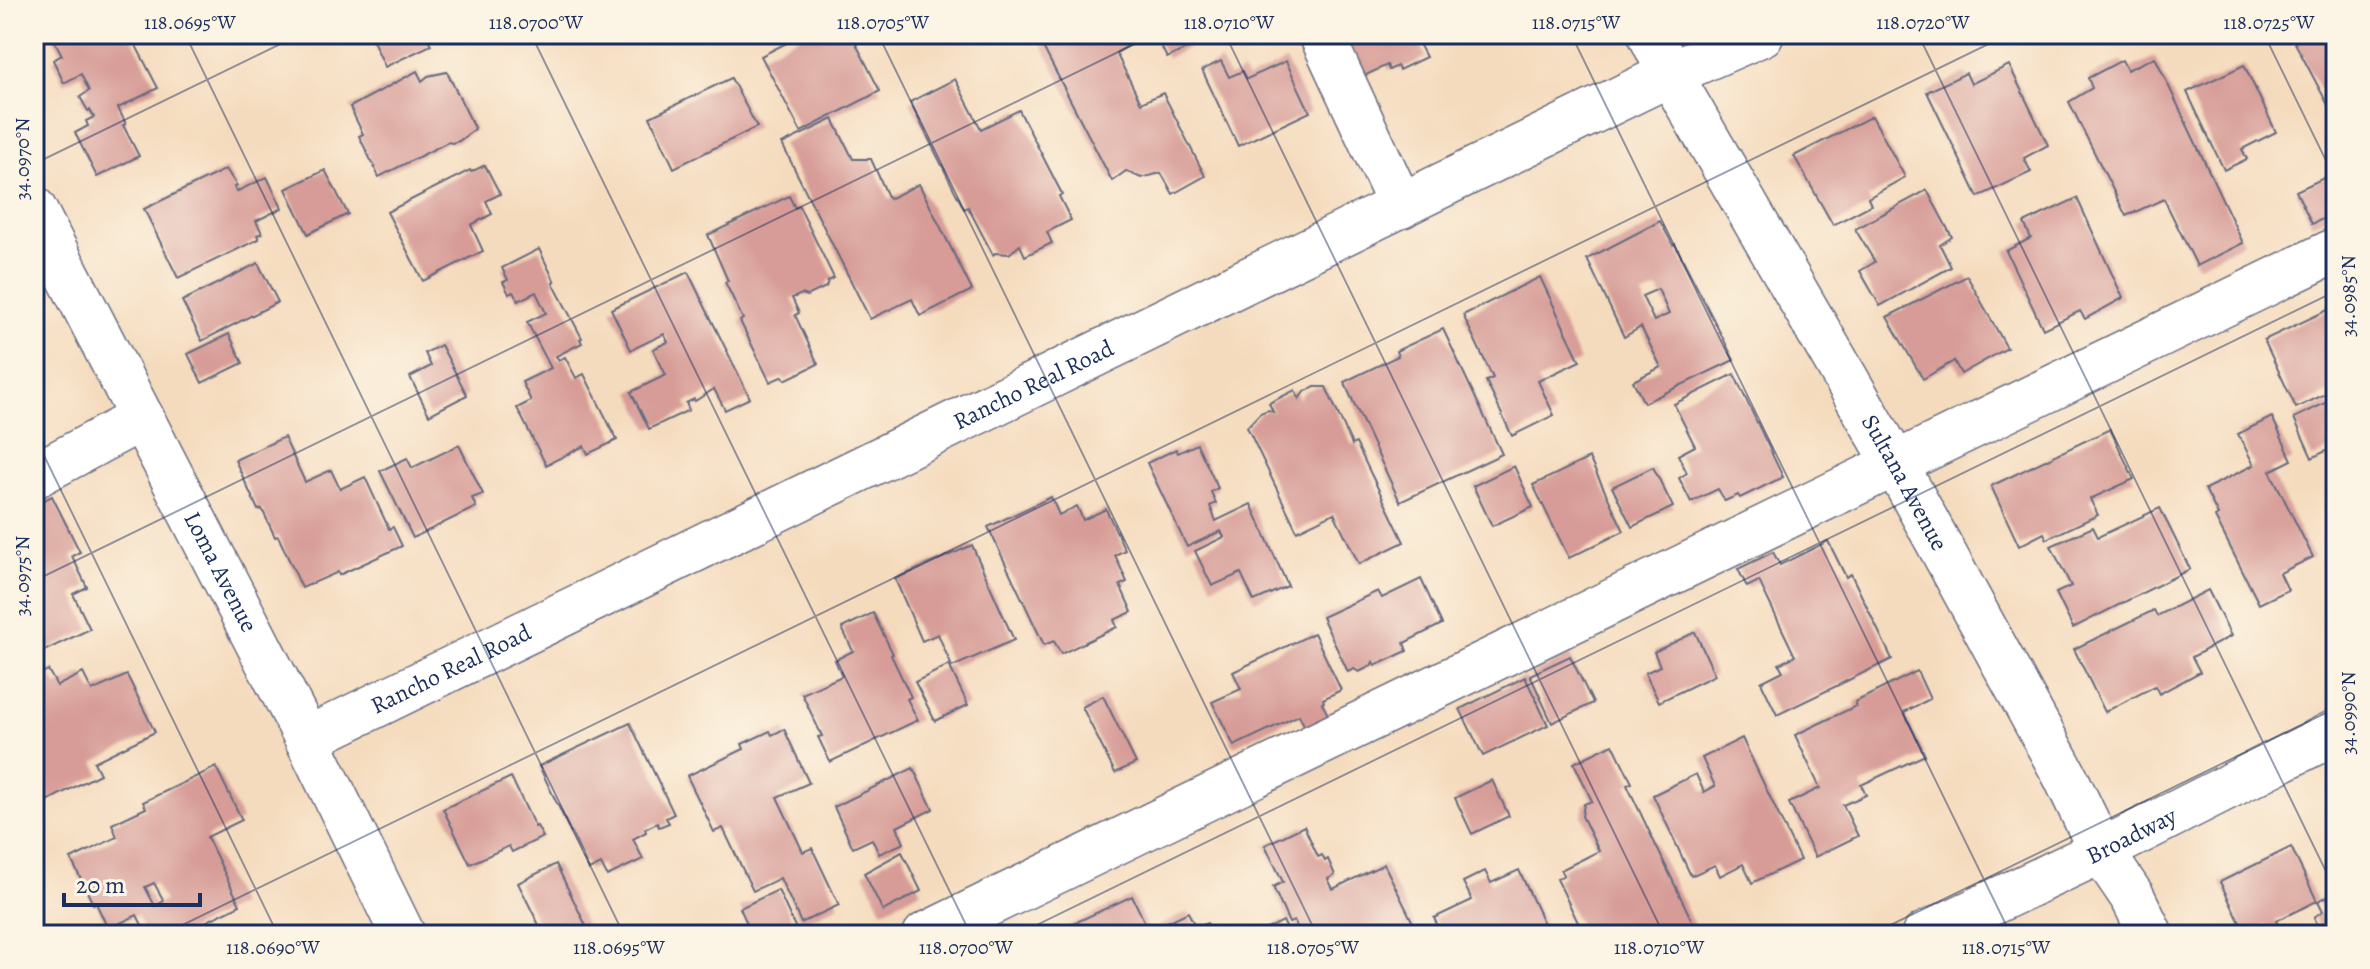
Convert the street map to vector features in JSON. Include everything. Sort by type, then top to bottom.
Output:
[{"type":"street","points":[[1321,34],[1401,206]]},
{"type":"street","name":"Sultana Avenue","points":[[1650,34],[1670,74],[1896,465],[2065,776],[2101,851],[2133,898],[2151,935]]},
{"type":"street","name":"Rancho Real Road","points":[[307,739],[1670,74],[1762,34]]},
{"type":"street","name":"Loma Avenue","points":[[34,209],[307,739],[403,935]]},
{"type":"street","points":[[925,935],[2336,250]]},
{"type":"street","points":[[34,476],[142,418]]},
{"type":"street","name":"Broadway","points":[[1924,935],[2101,851],[2336,732]]},
{"type":"building","points":[[51,34],[130,34],[158,88],[118,108],[139,156],[97,177],[75,133],[88,126],[86,121],[94,117],[80,97],[89,91],[81,74],[64,83],[53,60],[62,55]]},
{"type":"building","points":[[370,34],[426,34],[431,45],[385,67]]},
{"type":"building","points":[[804,34],[851,34],[880,91],[801,132],[761,56]]},
{"type":"building","points":[[1060,34],[1149,34],[1116,53],[1141,103],[1163,93],[1205,176],[1173,194],[1161,173],[1141,178],[1126,171],[1112,181],[1042,45]]},
{"type":"building","points":[[1155,34],[1200,34],[1203,41],[1167,58]]},
{"type":"building","points":[[1344,34],[1414,34],[1426,57],[1399,70],[1397,66],[1389,70],[1387,65],[1364,76]]},
{"type":"building","points":[[2295,34],[2336,34],[2336,120],[2294,41],[2298,39]]},
{"type":"building","points":[[2155,57],[2243,243],[2197,266],[2164,199],[2126,216],[2069,102],[2092,88],[2088,78],[2122,60],[2127,70]]},
{"type":"building","points":[[1221,61],[1229,77],[1243,71],[1247,79],[1286,61],[1310,112],[1238,146],[1202,70]]},
{"type":"building","points":[[2009,65],[2048,145],[2024,158],[2031,172],[1978,197],[1927,92],[1966,73],[1971,84]]},
{"type":"building","points":[[2244,65],[2276,132],[2242,149],[2247,159],[2224,170],[2187,92]]},
{"type":"building","points":[[417,71],[422,81],[428,76],[447,72],[475,129],[459,141],[448,142],[379,177],[359,136],[363,134],[350,107]]},
{"type":"building","points":[[731,78],[757,127],[674,168],[650,117]]},
{"type":"building","points":[[955,79],[981,129],[1019,110],[1062,194],[1059,196],[1071,220],[1047,232],[1052,243],[1025,256],[1020,245],[1009,254],[993,255],[968,207],[964,209],[910,102]]},
{"type":"building","points":[[1872,116],[1905,177],[1868,198],[1871,205],[1833,225],[1794,156]]},
{"type":"building","points":[[833,119],[853,159],[871,159],[889,199],[919,184],[972,290],[920,316],[912,299],[870,319],[782,144]]},
{"type":"building","points":[[485,165],[500,194],[486,201],[492,214],[471,225],[483,251],[423,281],[387,212]]},
{"type":"building","points":[[226,169],[237,186],[234,187],[236,192],[267,177],[282,208],[256,221],[262,233],[257,235],[259,239],[178,278],[144,209]]},
{"type":"building","points":[[325,170],[348,214],[308,234],[286,189]]},
{"type":"building","points":[[2330,175],[2336,187],[2336,213],[2312,224],[2296,191]]},
{"type":"building","points":[[1927,190],[1952,237],[1940,245],[1951,267],[1880,306],[1860,271],[1875,262],[1855,229]]},
{"type":"building","points":[[789,196],[795,208],[799,206],[834,278],[828,281],[826,287],[807,296],[802,294],[792,298],[799,313],[795,315],[818,364],[785,380],[783,376],[770,382],[740,321],[743,319],[708,235]]},
{"type":"building","points":[[2077,198],[2123,298],[2085,319],[2080,311],[2043,329],[2006,251],[2031,238],[2024,223]]},
{"type":"building","points":[[1660,221],[1675,244],[1734,360],[1644,403],[1633,381],[1661,367],[1641,327],[1624,337],[1587,259]],"holes":[[[1658,289],[1669,314],[1654,321],[1642,296]]]},
{"type":"building","points":[[539,249],[582,338],[582,343],[556,356],[559,360],[565,357],[576,378],[584,374],[617,440],[588,454],[584,446],[546,465],[517,408],[531,401],[522,382],[551,368],[527,322],[546,313],[536,292],[518,301],[513,292],[509,294],[503,282],[508,280],[502,268]]},
{"type":"building","points":[[258,263],[278,302],[202,341],[182,301]]},
{"type":"building","points":[[688,272],[750,398],[725,410],[714,389],[686,403],[689,410],[649,429],[631,392],[666,375],[653,349],[668,342],[664,334],[631,350],[611,309]]},
{"type":"building","points":[[1967,276],[2007,348],[1961,374],[1954,361],[1923,379],[1887,317]]},
{"type":"building","points":[[1540,277],[1580,361],[1538,381],[1554,415],[1512,436],[1486,381],[1493,378],[1463,315]]},
{"type":"building","points":[[2336,306],[2336,389],[2296,408],[2264,340]]},
{"type":"building","points":[[1443,329],[1502,454],[1400,502],[1344,382],[1398,356],[1396,351]]},
{"type":"building","points":[[229,334],[243,363],[202,383],[188,354]]},
{"type":"building","points":[[441,345],[467,395],[429,415],[410,377],[431,366],[425,353]]},
{"type":"building","points":[[1734,374],[1783,477],[1740,498],[1738,495],[1725,501],[1718,489],[1691,502],[1679,478],[1687,473],[1678,455],[1695,446],[1674,404]]},
{"type":"building","points":[[1315,387],[1326,387],[1352,445],[1356,443],[1404,542],[1359,564],[1334,513],[1297,531],[1247,427],[1260,413],[1273,412],[1269,403],[1295,390],[1299,399],[1304,392]]},
{"type":"building","points":[[2327,402],[2336,421],[2336,446],[2312,458],[2294,418]]},
{"type":"building","points":[[2272,417],[2292,460],[2270,471],[2313,557],[2280,573],[2288,590],[2259,604],[2215,517],[2218,515],[2205,489],[2254,465],[2238,434]]},
{"type":"building","points":[[2110,429],[2134,479],[2090,499],[2098,515],[2047,539],[2044,533],[2019,546],[1991,486]]},
{"type":"building","points":[[284,437],[305,482],[331,470],[340,489],[365,477],[389,529],[393,527],[402,546],[302,588],[278,536],[275,537],[262,509],[258,510],[235,460]]},
{"type":"building","points":[[1197,444],[1218,488],[1211,492],[1216,503],[1210,506],[1216,521],[1251,504],[1288,586],[1254,601],[1241,573],[1212,586],[1195,551],[1224,537],[1221,531],[1187,547],[1147,463],[1176,449],[1178,453]]},
{"type":"building","points":[[459,445],[483,494],[472,498],[476,507],[413,538],[380,471],[407,458],[412,468]]},
{"type":"building","points":[[1589,458],[1624,531],[1569,558],[1533,485]]},
{"type":"building","points":[[1514,466],[1533,507],[1492,526],[1473,486]]},
{"type":"building","points":[[1653,467],[1673,507],[1632,527],[1612,487]]},
{"type":"building","points":[[52,496],[80,552],[72,556],[87,587],[73,594],[90,629],[42,652],[34,636],[34,505]]},
{"type":"building","points":[[1051,497],[1059,515],[1077,506],[1083,520],[1106,509],[1125,550],[1115,555],[1127,582],[1120,585],[1132,612],[1114,620],[1117,627],[1061,654],[1054,641],[1044,645],[988,527]]},
{"type":"building","points":[[2160,508],[2190,569],[2073,628],[2056,593],[2071,586],[2051,546],[2093,527],[2098,537]]},
{"type":"building","points":[[1828,541],[1846,577],[1851,574],[1892,659],[1777,715],[1761,682],[1783,671],[1779,664],[1795,656],[1759,581],[1747,587],[1738,569],[1773,552],[1780,565]]},
{"type":"building","points":[[972,545],[1014,640],[952,667],[938,634],[922,641],[895,579]]},
{"type":"building","points":[[1421,579],[1442,624],[1404,643],[1407,651],[1375,666],[1373,662],[1359,672],[1354,669],[1348,672],[1322,617],[1378,591],[1382,598]]},
{"type":"building","points":[[2208,590],[2231,636],[2192,657],[2200,672],[2159,694],[2155,686],[2105,712],[2074,649],[2154,610],[2157,616]]},
{"type":"building","points":[[873,613],[893,654],[911,697],[907,699],[918,720],[830,762],[818,737],[822,736],[802,694],[842,676],[835,660],[853,651],[842,628]]},
{"type":"building","points":[[1695,632],[1715,675],[1659,702],[1645,673],[1660,666],[1654,652]]},
{"type":"building","points":[[1314,633],[1341,690],[1323,699],[1329,717],[1306,729],[1299,715],[1234,746],[1212,702],[1241,689],[1233,672]]},
{"type":"building","points":[[1570,656],[1593,703],[1552,723],[1530,675]]},
{"type":"building","points":[[949,665],[968,705],[935,721],[915,682]]},
{"type":"building","points":[[48,670],[57,686],[83,673],[92,691],[127,675],[155,732],[94,762],[100,774],[39,805],[34,795],[34,678]]},
{"type":"building","points":[[1917,671],[1930,699],[1904,712],[1925,755],[1861,785],[1866,795],[1843,805],[1858,836],[1815,857],[1789,803],[1820,788],[1795,735],[1856,706],[1855,702]]},
{"type":"building","points":[[1525,677],[1548,725],[1483,756],[1460,709]]},
{"type":"building","points":[[1103,696],[1136,763],[1115,773],[1082,707]]},
{"type":"building","points":[[630,723],[674,814],[666,818],[669,823],[659,827],[657,823],[633,839],[643,859],[607,876],[601,864],[589,870],[539,766]]},
{"type":"building","points":[[784,729],[809,783],[777,797],[803,852],[812,848],[839,905],[801,923],[780,878],[753,891],[723,828],[714,832],[687,776],[744,749],[742,744],[770,731],[772,735]]},
{"type":"building","points":[[1742,738],[1800,860],[1752,883],[1743,864],[1720,876],[1715,865],[1691,876],[1653,795],[1696,774],[1704,792],[1715,786],[1702,758]]},
{"type":"building","points":[[1613,744],[1632,783],[1627,785],[1694,925],[1673,935],[1645,935],[1642,929],[1633,934],[1630,927],[1614,935],[1584,935],[1557,879],[1564,875],[1561,870],[1599,851],[1582,816],[1584,804],[1592,801],[1574,763]]},
{"type":"building","points":[[216,767],[242,820],[207,837],[240,905],[179,935],[147,935],[137,915],[108,929],[71,859],[117,837],[112,824],[146,808],[143,802]],"holes":[[[154,883],[164,901],[155,906],[145,887]]]},
{"type":"building","points":[[913,768],[933,809],[897,827],[904,843],[879,854],[872,839],[853,848],[834,807]]},
{"type":"building","points":[[511,777],[543,837],[512,852],[509,846],[470,864],[443,809]]},
{"type":"building","points":[[1492,780],[1509,816],[1472,834],[1455,798]]},
{"type":"building","points":[[1304,826],[1318,857],[1322,855],[1325,861],[1328,859],[1335,875],[1328,879],[1333,889],[1384,864],[1419,935],[1301,935],[1294,921],[1289,923],[1273,887],[1283,882],[1265,845]]},
{"type":"building","points":[[2291,847],[2317,901],[2276,921],[2279,928],[2269,933],[2266,925],[2246,935],[2220,882]]},
{"type":"building","points":[[902,852],[921,891],[883,911],[864,873]]},
{"type":"building","points":[[556,864],[589,932],[582,935],[544,935],[518,883]]},
{"type":"building","points":[[1519,870],[1549,935],[1442,935],[1434,918],[1472,900],[1463,882],[1485,871],[1491,883]]},
{"type":"building","points":[[778,890],[797,931],[788,935],[752,935],[740,908]]},
{"type":"building","points":[[2336,892],[2336,935],[2322,935],[2314,917],[2323,911],[2318,901]]},
{"type":"building","points":[[1132,896],[1151,935],[1067,935],[1064,928]]},
{"type":"building","points":[[1188,912],[1196,928],[1207,923],[1213,935],[1163,935],[1159,926]]},
{"type":"building","points":[[1283,921],[1290,935],[1255,935]]}]
